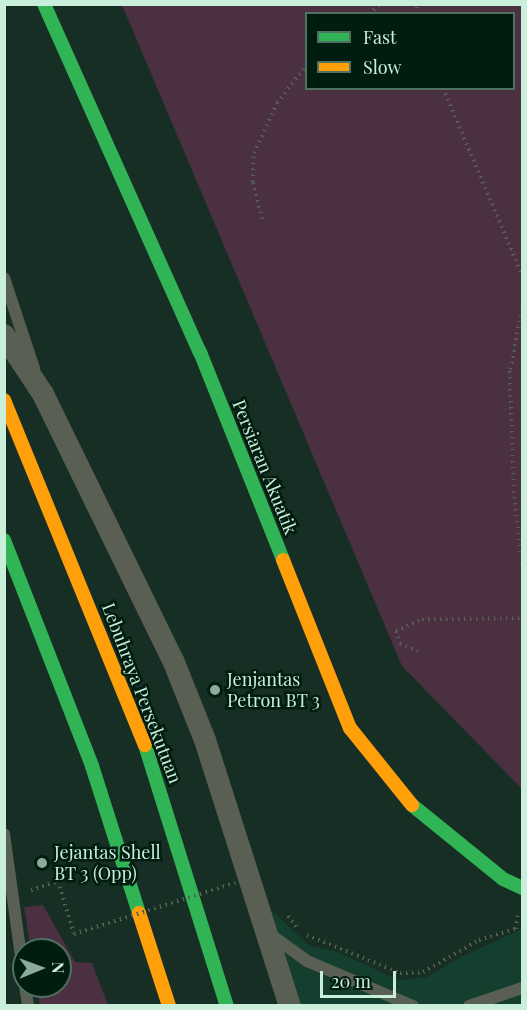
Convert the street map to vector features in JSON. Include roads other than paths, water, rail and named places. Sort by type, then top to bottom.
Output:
[{"type":"main road","name":"Persiaran Akuatik","points":[[44,4],[200,352],[350,729],[418,812],[503,879],[522,888]]},
{"type":"main road","name":"Lebuhraya Persekutuan","points":[[4,400],[145,747],[227,1005]]},
{"type":"main road","points":[[4,540],[92,766],[169,1005]]},
{"type":"street","points":[[4,335],[43,394],[173,660],[205,740],[269,933],[290,1005]]},
{"type":"lane","points":[[4,278],[43,394]]},
{"type":"lane","points":[[4,834],[18,938]]},
{"type":"lane","points":[[269,933],[307,961],[413,1005]]},
{"type":"lane","points":[[469,1005],[522,988]]},
{"type":"place","name":"Jenjantas Petron BT 3","points":[[215,690]]},
{"type":"place","name":"Jejantas Shell BT 3 (Opp)","points":[[42,863]]}]
